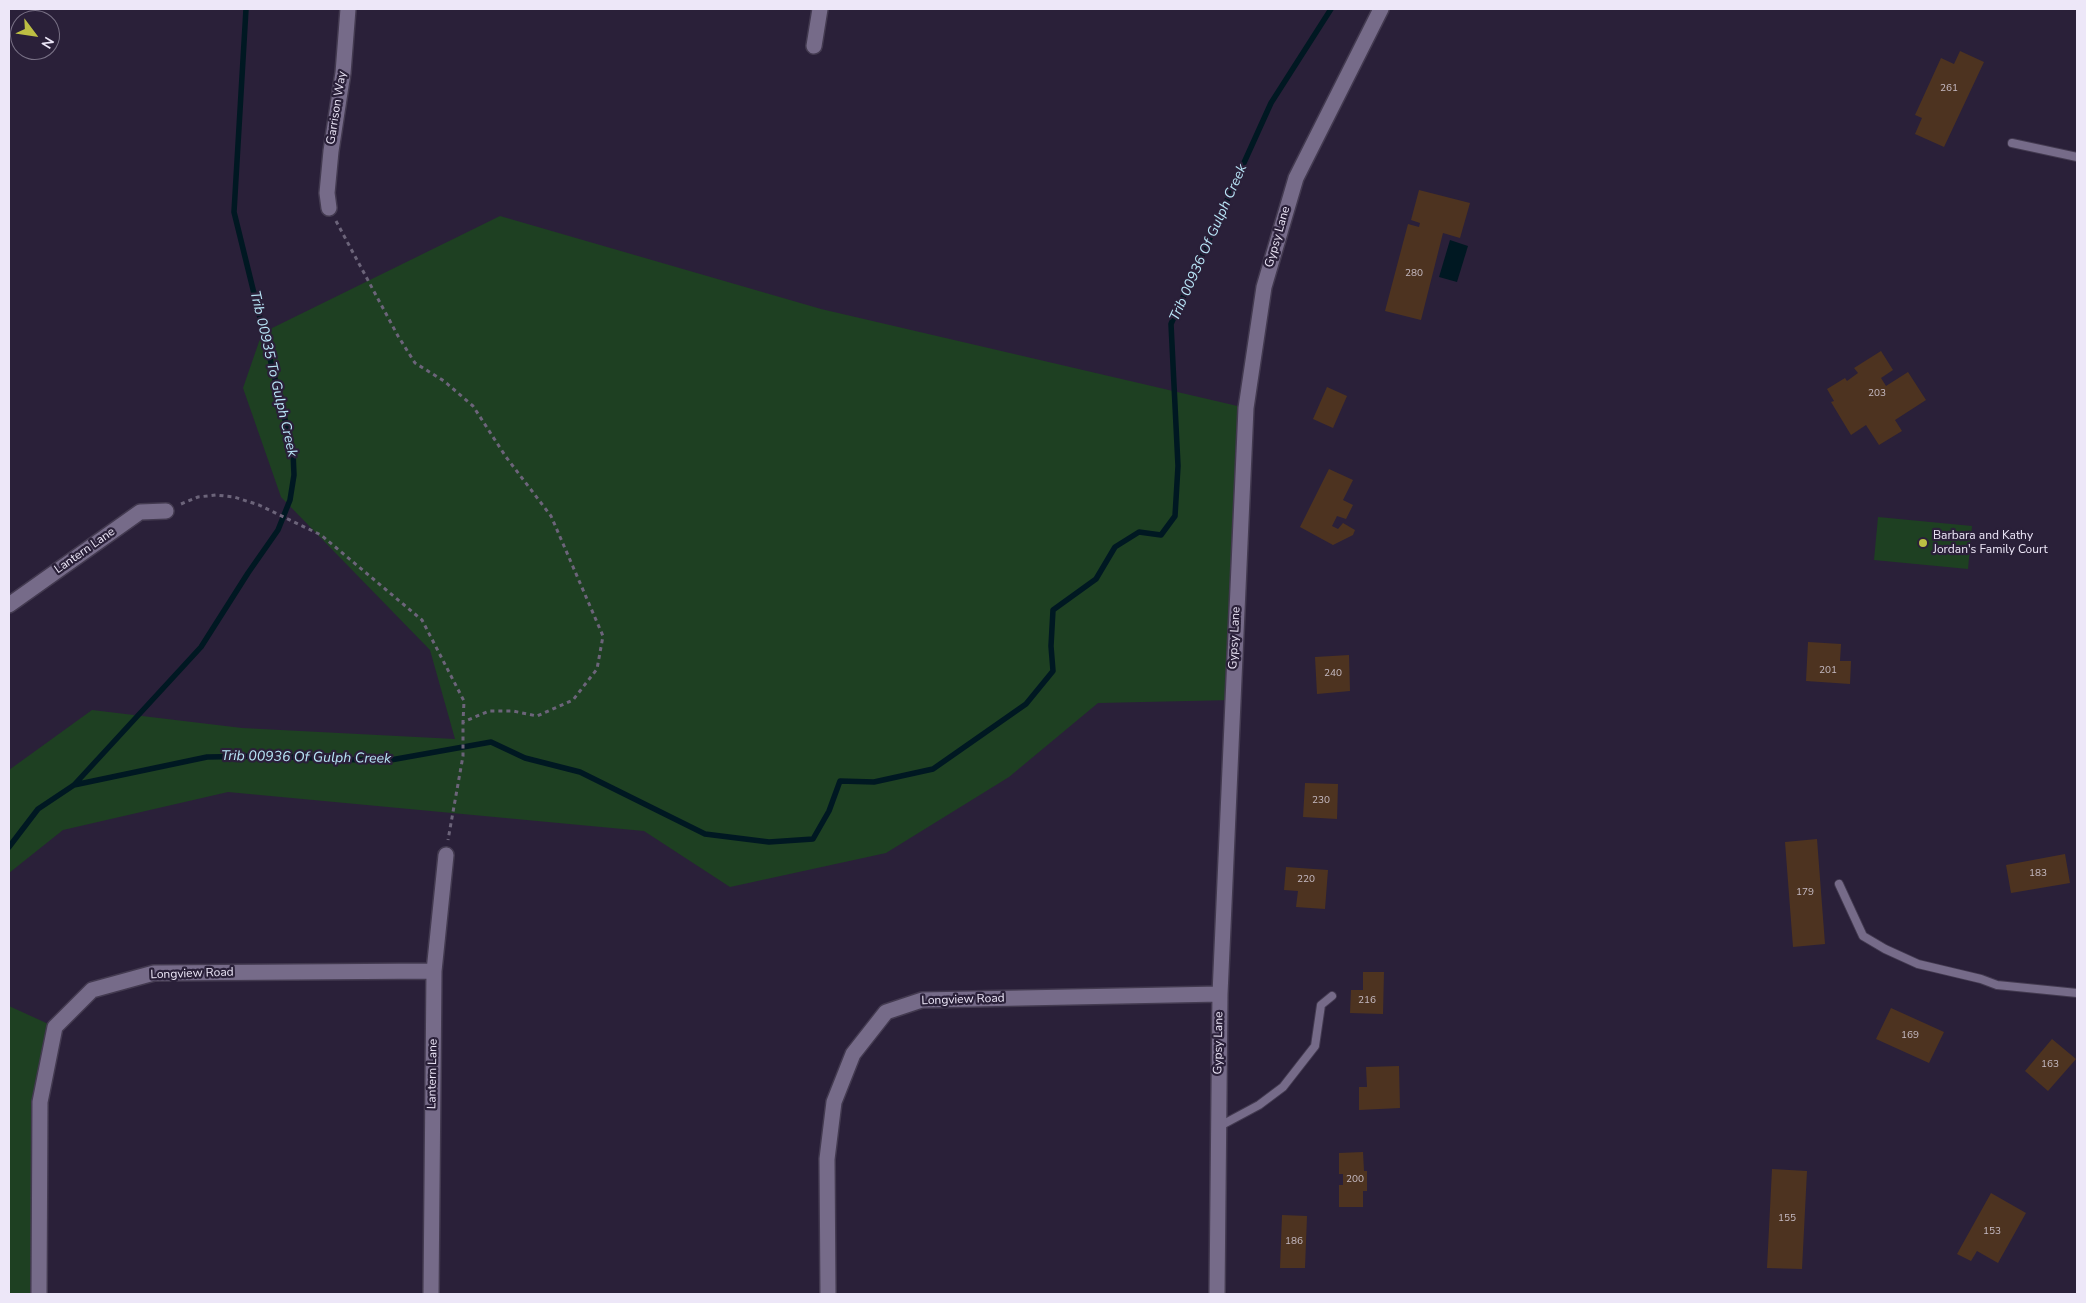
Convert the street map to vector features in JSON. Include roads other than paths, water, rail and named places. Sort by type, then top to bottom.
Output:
[{"type":"street","name":"Garrison Way","points":[[329,208],[328,193],[331,151],[344,73],[348,9]]},
{"type":"street","points":[[814,46],[820,9]]},
{"type":"street","name":"Gypsy Lane","points":[[1216,1294],[1220,994],[1246,408],[1264,287],[1296,178],[1381,9]]},
{"type":"street","name":"Lantern Lane","points":[[9,605],[140,512],[166,511]]},
{"type":"street","name":"Lantern Lane","points":[[430,1294],[434,971],[446,855]]},
{"type":"street","name":"Longview Road","points":[[39,1294],[40,1102],[55,1027],[92,990],[154,973],[434,971]]},
{"type":"street","name":"Longview Road","points":[[828,1294],[827,1159],[834,1102],[853,1054],[886,1012],[922,1000],[1220,994]]},
{"type":"lane","points":[[2012,143],[2077,157]]},
{"type":"lane","points":[[1839,884],[1863,936],[1885,949],[1918,964],[1981,978],[1997,985],[2077,993]]},
{"type":"lane","points":[[1218,1127],[1259,1105],[1283,1088],[1315,1046],[1321,1005],[1332,996]]},
{"type":"water","points":[[1450,240],[1468,246],[1457,282],[1439,277]]},
{"type":"waterway","name":"Trib 00935 To Gulph Creek","points":[[9,847],[38,809],[74,785],[201,647],[278,530],[290,500],[294,475],[293,452],[234,212],[246,9]]},
{"type":"waterway","name":"Trib 00936 Of Gulph Creek","points":[[74,785],[207,757],[266,756],[385,761],[491,742],[525,758],[580,772],[705,834],[769,842],[813,839],[829,811],[840,781],[874,782],[933,769],[1026,704],[1053,671],[1051,646],[1053,610],[1096,579],[1115,547],[1139,532],[1161,535],[1175,516],[1178,466],[1171,324],[1271,103],[1331,9]]},
{"type":"place","name":"Barbara and Kathy Jordan's Family Court","points":[[1923,543]]}]
